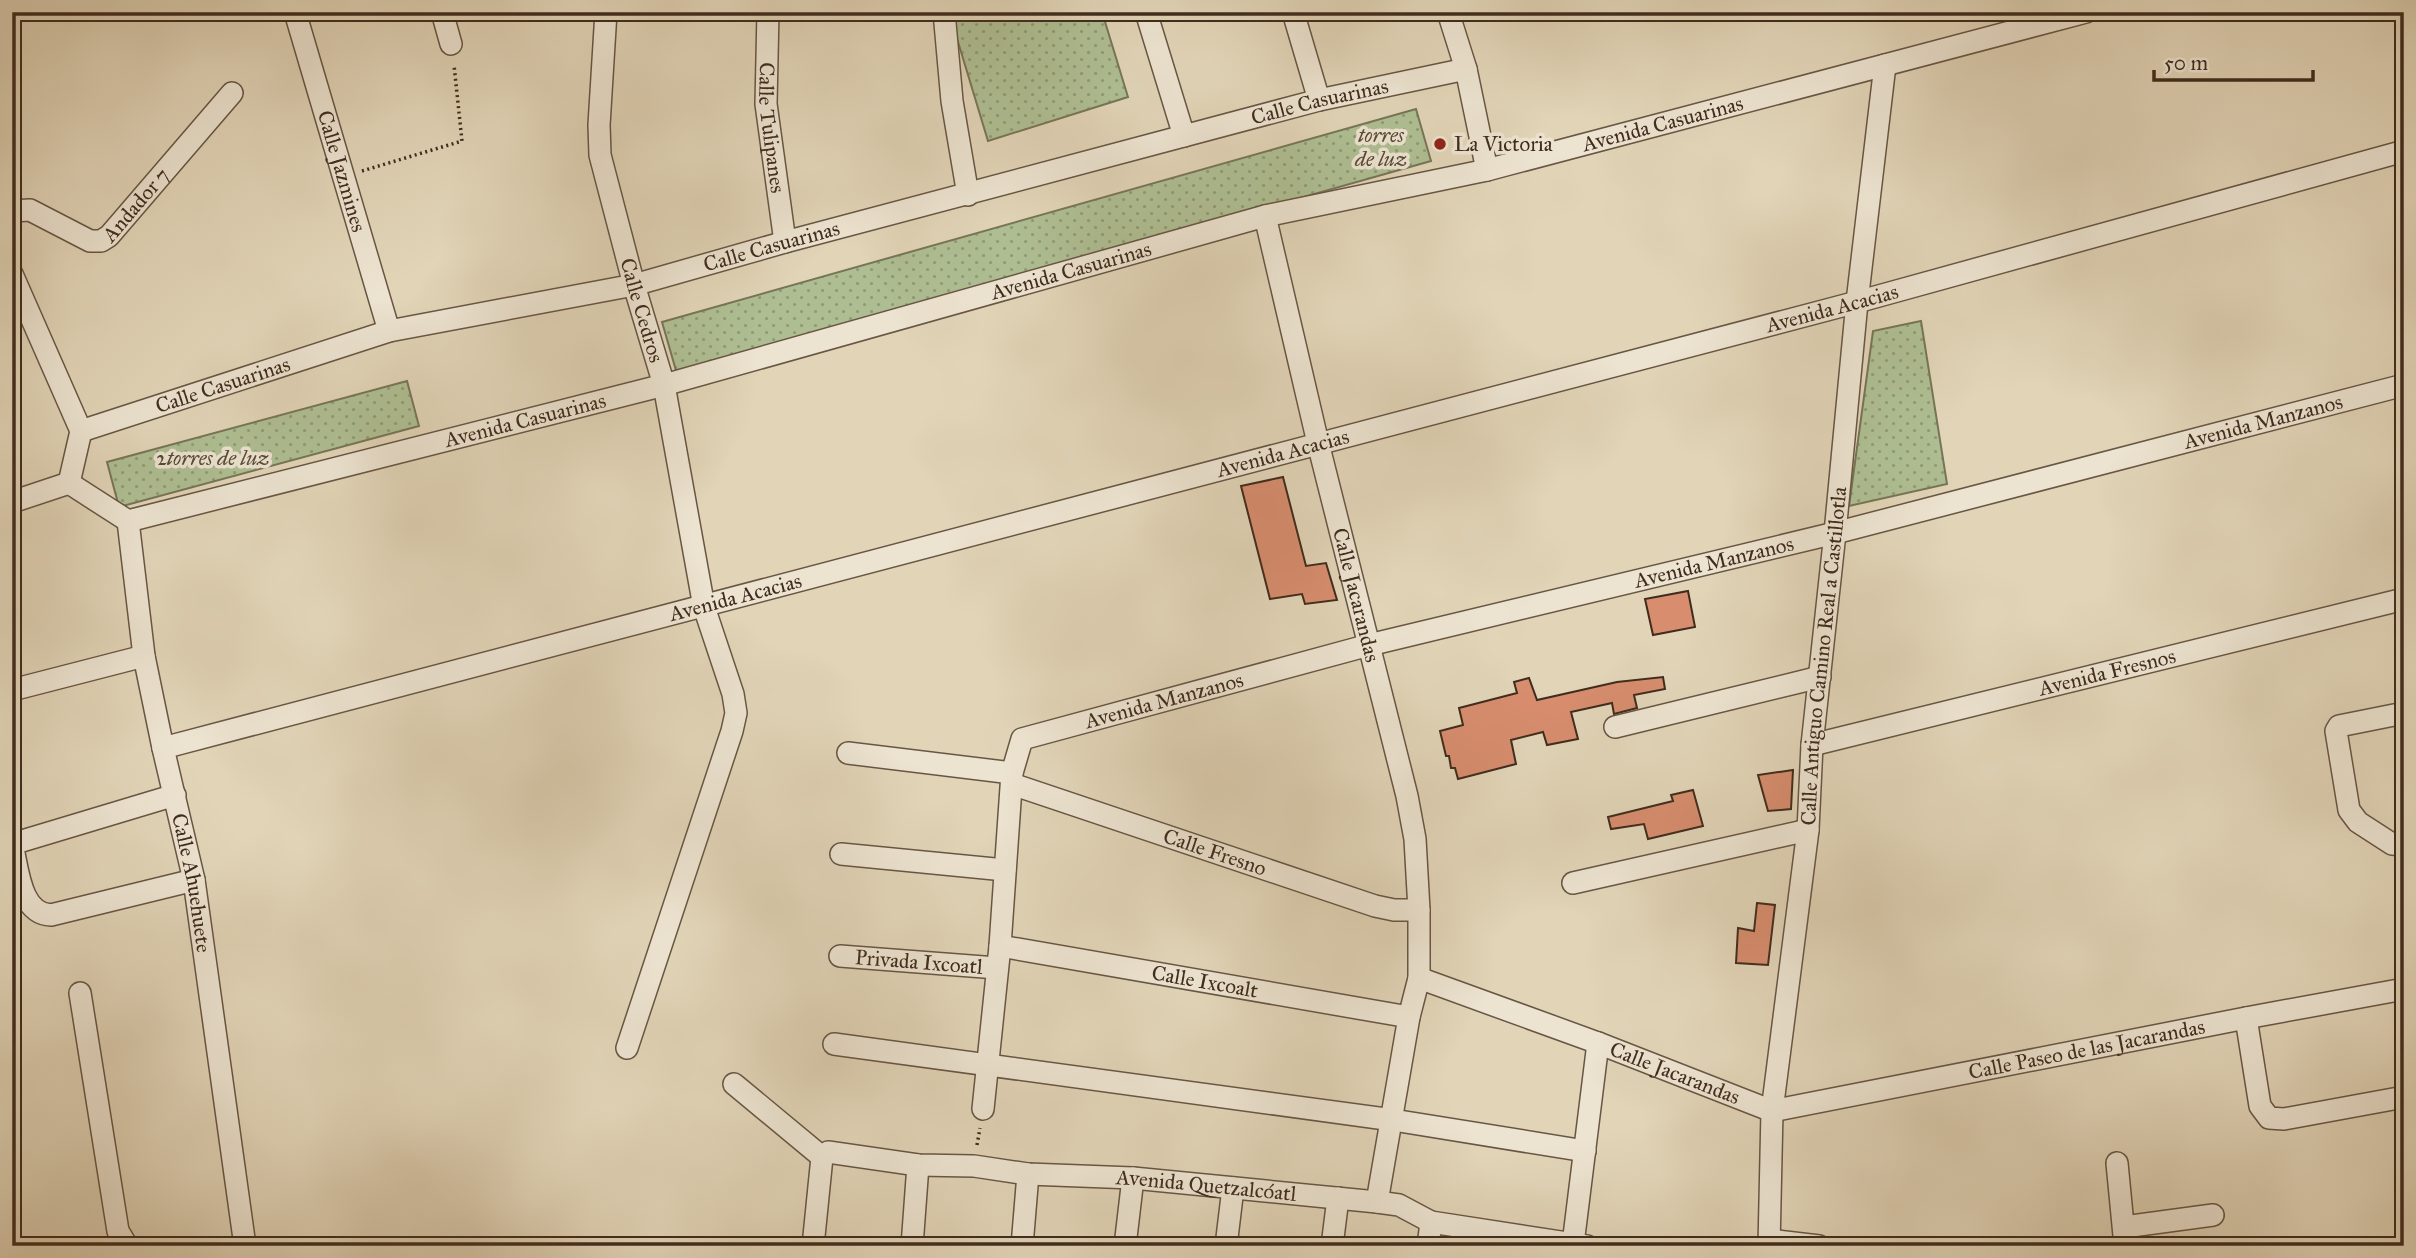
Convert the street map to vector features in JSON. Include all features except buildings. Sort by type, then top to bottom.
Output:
[{"type":"street","name":"Calle Jazmines","points":[[295,12],[389,331]]},
{"type":"street","points":[[442,12],[451,44]]},
{"type":"street","name":"Calle Cedros","points":[[606,12],[599,125],[600,155],[664,386],[704,607],[733,694],[736,713],[627,1048]]},
{"type":"street","name":"Calle Tulipanes","points":[[768,12],[766,104],[785,242]]},
{"type":"street","points":[[944,12],[952,101],[968,195]]},
{"type":"street","points":[[1146,12],[1184,136]]},
{"type":"street","points":[[1293,12],[1319,100]]},
{"type":"street","points":[[1448,12],[1466,69],[1487,170]]},
{"type":"street","name":"Avenida Casuarinas","points":[[128,521],[664,386],[1265,216],[1487,170],[2086,12]]},
{"type":"street","name":"Calle Antiguo Camino Real a Castillotla","points":[[1769,1243],[1772,1111],[1808,830],[1812,745],[1857,302],[1885,65]]},
{"type":"street","name":"Calle Casuarinas","points":[[81,431],[389,331],[634,285],[785,242],[1319,100],[1466,69]]},
{"type":"street","name":"Andador 7","points":[[12,211],[30,209],[90,241],[101,241],[232,93]]},
{"type":"street","name":"Avenida Acacias","points":[[163,748],[1857,302],[2404,151]]},
{"type":"street","name":"Calle Jacarandas","points":[[1265,216],[1318,443],[1407,796],[1415,839],[1419,978],[1409,1017],[1377,1202]]},
{"type":"street","points":[[12,274],[81,431],[69,483]]},
{"type":"street","name":"Avenida Manzanos","points":[[1012,778],[1022,739],[1369,645],[1835,534],[2404,385]]},
{"type":"street","points":[[69,483],[128,521]]},
{"type":"street","points":[[12,502],[69,483]]},
{"type":"street","name":"Calle Ahuehuete","points":[[128,521],[144,656],[194,880],[245,1246]]},
{"type":"street","name":"Avenida Fresnos","points":[[1812,745],[2404,599]]},
{"type":"street","points":[[12,690],[144,656]]},
{"type":"street","points":[[1615,727],[1820,677]]},
{"type":"street","points":[[2404,713],[2339,726],[2336,731],[2349,810],[2358,822],[2392,844],[2404,845]]},
{"type":"street","name":"Calle Fresno","points":[[848,753],[1012,778],[1375,906],[1394,910],[1419,910]]},
{"type":"street","points":[[983,1108],[1000,946],[1012,778]]},
{"type":"street","points":[[175,795],[12,844],[29,903],[37,913],[43,915],[194,880]]},
{"type":"street","points":[[1573,883],[1808,830]]},
{"type":"street","points":[[841,854],[1005,870]]},
{"type":"street","name":"Calle Ixcoalt","points":[[1000,946],[1409,1017]]},
{"type":"street","name":"Privada Ixcoatl","points":[[840,956],[997,968]]},
{"type":"street","name":"Calle Jacarandas","points":[[1419,978],[1598,1043],[1772,1111]]},
{"type":"street","name":"Calle Paseo de las Jacarandas","points":[[1772,1111],[2404,989]]},
{"type":"street","points":[[79,993],[118,1231],[127,1246]]},
{"type":"street","points":[[2246,1018],[2260,1106],[2269,1118],[2284,1119],[2404,1097]]},
{"type":"street","points":[[1580,1245],[1585,1151],[1598,1043]]},
{"type":"street","points":[[834,1044],[1392,1120],[1585,1151]]},
{"type":"street","points":[[734,1084],[822,1157],[813,1246]]},
{"type":"street","name":"Avenida Quetzalcóatl","points":[[822,1157],[828,1152],[918,1165],[974,1166],[1028,1174],[1133,1178],[1377,1202],[1399,1205],[1431,1222],[1534,1242],[1580,1245]]},
{"type":"street","points":[[2117,1163],[2124,1236],[2213,1215]]},
{"type":"street","points":[[912,1246],[918,1165]]},
{"type":"street","points":[[1022,1246],[1028,1174]]},
{"type":"street","points":[[1125,1246],[1133,1178]]},
{"type":"street","points":[[1226,1246],[1233,1188]]},
{"type":"street","points":[[1332,1246],[1338,1198]]},
{"type":"street","points":[[1428,1246],[1431,1222]]},
{"type":"street","points":[[1769,1243],[1819,1246]]},
{"type":"path","points":[[344,177],[462,141],[451,44]]},
{"type":"path","points":[[974,1166],[983,1108]]},
{"type":"green space","points":[[949,12],[1102,12],[1128,97],[988,141]]},
{"type":"green space","name":"torres de luz","points":[[1416,109],[1431,161],[677,374],[662,322]]},
{"type":"green space","points":[[1921,321],[1947,484],[1849,506],[1873,331]]},
{"type":"green space","name":"2torres de luz","points":[[407,381],[419,426],[119,507],[107,462]]},
{"type":"place","name":"La Victoria","points":[[1440,144]]}]
